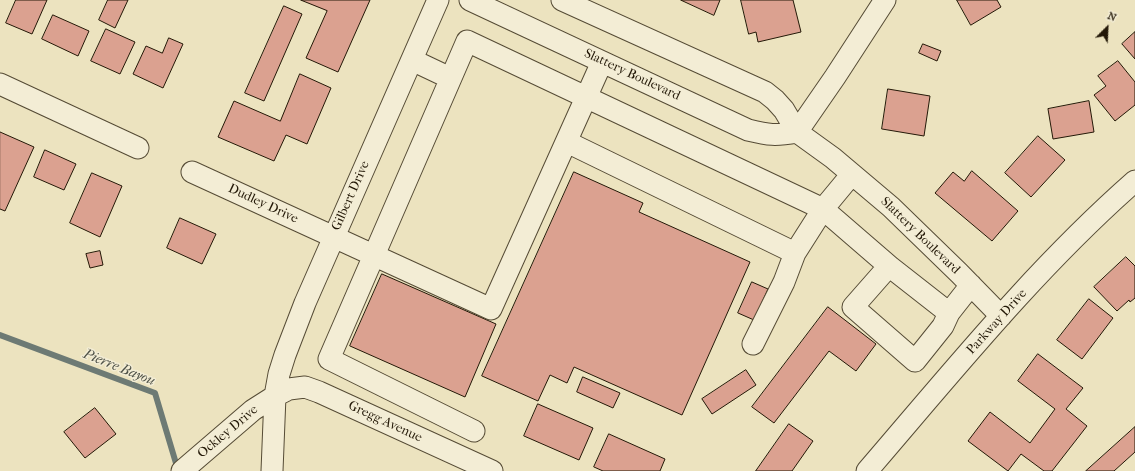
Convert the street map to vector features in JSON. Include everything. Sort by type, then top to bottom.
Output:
[{"type":"street","name":"Gilbert Drive","points":[[272,471],[275,396],[279,374],[285,355],[305,303],[438,0]]},
{"type":"street","name":"Slattery Boulevard","points":[[470,0],[748,130],[769,135],[797,132]]},
{"type":"street","name":"Slattery Boulevard","points":[[562,0],[764,92],[784,110],[797,132],[833,158],[891,207],[1001,316]]},
{"type":"street","points":[[797,132],[836,77],[885,0]]},
{"type":"street","points":[[474,431],[329,359],[467,41],[586,99],[823,209],[889,266],[949,313]]},
{"type":"street","points":[[412,60],[450,78]]},
{"type":"street","points":[[602,62],[567,142],[795,254]]},
{"type":"street","points":[[0,84],[138,148]]},
{"type":"street","name":"Dudley Drive","points":[[192,172],[491,309],[567,142]]},
{"type":"street","points":[[753,344],[784,282],[795,254],[823,209],[852,174]]},
{"type":"street","name":"Parkway Drive","points":[[867,471],[1001,316],[1049,264],[1097,216],[1135,181]]},
{"type":"street","points":[[889,266],[853,308],[915,361],[942,326],[949,313],[971,286]]},
{"type":"street","name":"Gregg Avenue","points":[[275,396],[289,389],[305,387],[381,420],[456,464],[492,471]]},
{"type":"street","points":[[381,420],[395,391]]},
{"type":"street","name":"Ockley Drive","points":[[182,471],[253,410],[275,396]]},
{"type":"building","points":[[16,0],[47,0],[32,34],[6,23]]},
{"type":"building","points":[[108,0],[128,0],[115,28],[99,20]]},
{"type":"building","points":[[301,0],[370,0],[338,72],[306,58],[327,11]]},
{"type":"building","points":[[681,0],[720,0],[714,15]]},
{"type":"building","points":[[741,0],[793,0],[801,32],[758,42],[756,32],[749,34]]},
{"type":"building","points":[[957,0],[997,0],[1001,7],[971,25]]},
{"type":"building","points":[[284,6],[302,14],[264,101],[245,93]]},
{"type":"building","points":[[53,15],[89,31],[78,56],[42,39]]},
{"type":"building","points":[[106,29],[135,42],[120,74],[91,61]]},
{"type":"building","points":[[1135,32],[1135,59],[1122,44]]},
{"type":"building","points":[[169,38],[183,44],[163,88],[133,74],[146,46],[162,53]]},
{"type":"building","points":[[923,44],[941,51],[937,61],[919,53]]},
{"type":"building","points":[[1118,61],[1135,82],[1135,105],[1115,121],[1094,95],[1106,86],[1098,76]]},
{"type":"building","points":[[300,74],[331,88],[307,144],[286,135],[274,161],[218,137],[234,101],[280,121]]},
{"type":"building","points":[[888,89],[930,96],[924,136],[882,129]]},
{"type":"building","points":[[1089,101],[1094,132],[1053,139],[1048,109]]},
{"type":"building","points":[[0,132],[34,147],[5,211],[0,209]]},
{"type":"building","points":[[1038,136],[1065,160],[1031,197],[1005,173]]},
{"type":"building","points":[[45,150],[76,164],[64,190],[34,177]]},
{"type":"building","points":[[972,171],[1018,211],[992,241],[935,193],[953,172],[964,181]]},
{"type":"building","points":[[574,172],[643,203],[639,212],[750,262],[682,415],[574,367],[567,383],[550,375],[538,401],[482,376]]},
{"type":"building","points":[[92,173],[122,186],[100,237],[70,223]]},
{"type":"building","points":[[180,218],[216,234],[202,264],[167,248]]},
{"type":"building","points":[[100,251],[103,265],[90,268],[86,254]]},
{"type":"building","points":[[1126,257],[1135,266],[1135,298],[1130,302],[1129,300],[1117,311],[1094,287]]},
{"type":"building","points":[[382,274],[496,324],[465,397],[350,346]]},
{"type":"building","points":[[752,282],[768,289],[754,320],[738,313]]},
{"type":"building","points":[[1089,299],[1113,318],[1082,359],[1057,340]]},
{"type":"building","points":[[828,307],[876,344],[856,371],[829,351],[774,423],[752,407]]},
{"type":"building","points":[[1038,354],[1083,388],[1066,409],[1087,426],[1052,471],[1044,471],[1021,454],[1008,471],[968,441],[990,412],[1030,443],[1055,409],[1018,381]]},
{"type":"building","points":[[746,370],[756,385],[712,414],[702,399]]},
{"type":"building","points":[[583,377],[620,393],[613,408],[577,392]]},
{"type":"building","points":[[538,404],[593,428],[579,460],[524,436]]},
{"type":"building","points":[[95,408],[116,434],[85,458],[64,432]]},
{"type":"building","points":[[789,424],[813,441],[792,471],[756,471]]},
{"type":"building","points":[[1135,427],[1135,452],[1114,471],[1086,471]]},
{"type":"building","points":[[609,434],[665,459],[660,471],[603,471],[594,467]]},
{"type":"waterway","name":"Pierre Bayou","points":[[0,335],[155,393],[178,470]]}]
